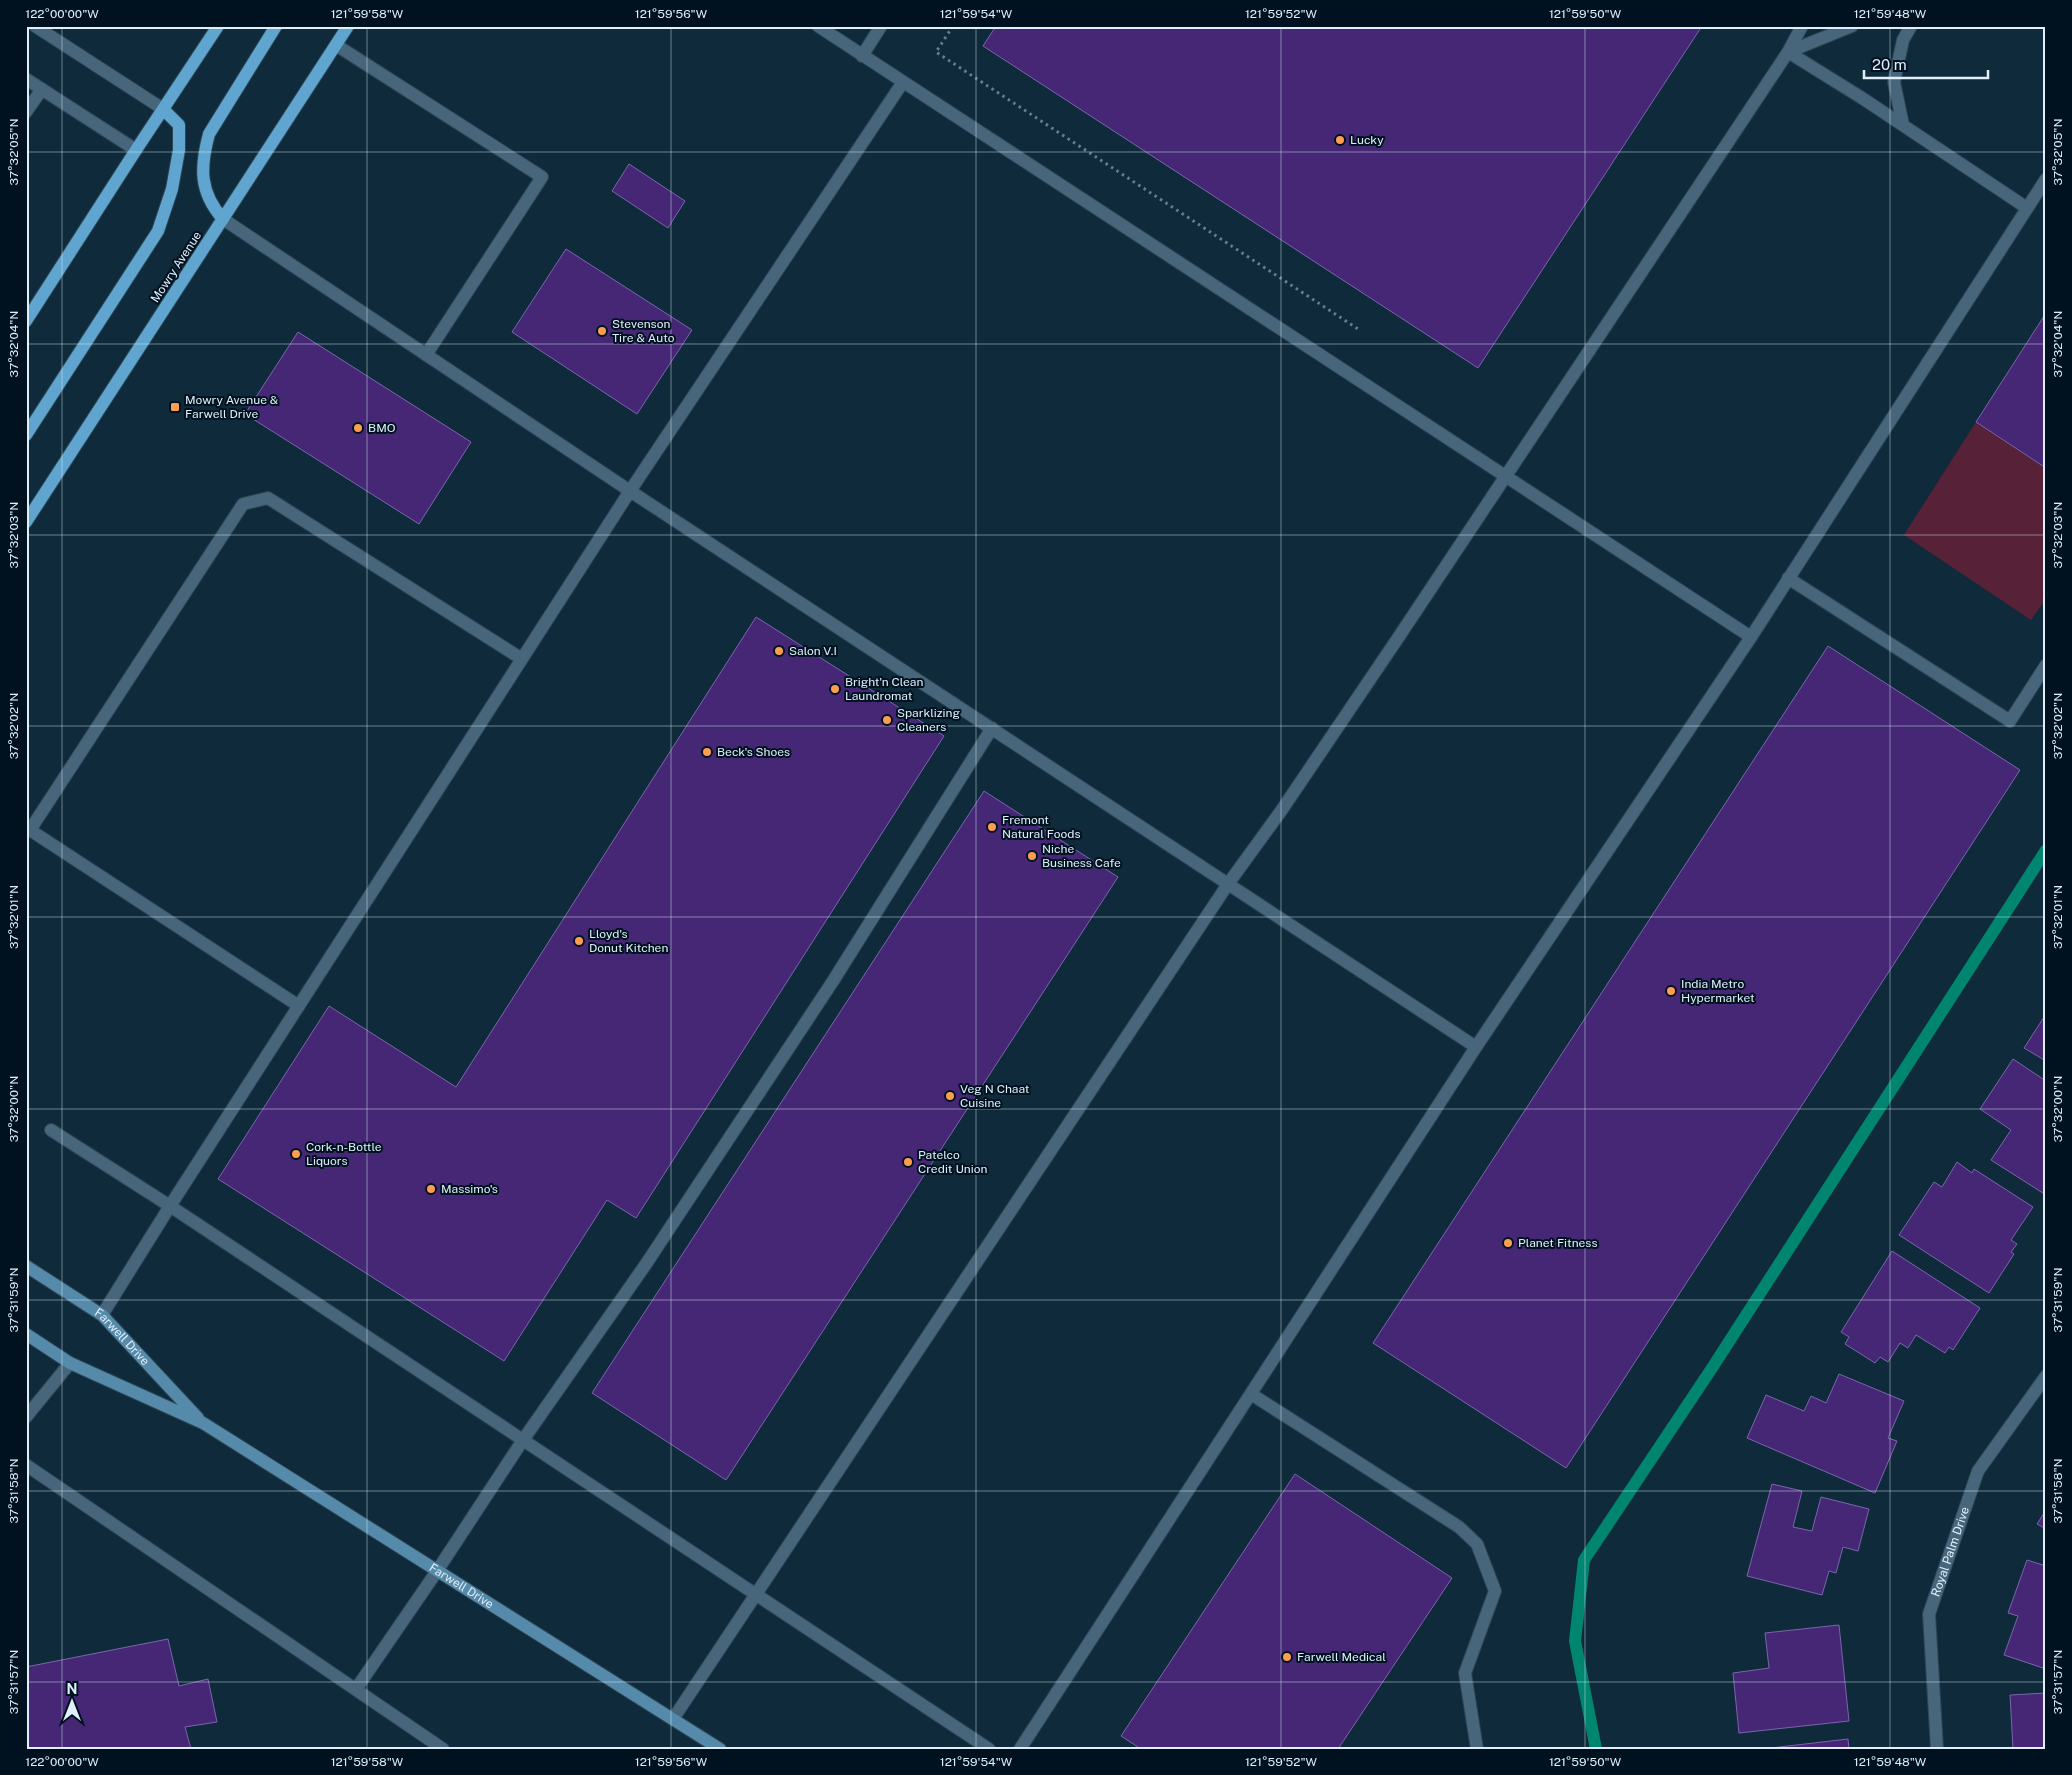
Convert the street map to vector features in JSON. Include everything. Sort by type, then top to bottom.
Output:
[{"type":"main road","points":[[26,321],[218,26]]},
{"type":"main road","points":[[223,219],[211,205],[204,184],[203,154],[220,114],[276,26]]},
{"type":"main road","name":"Mowry Avenue","points":[[26,522],[348,26]]},
{"type":"main road","points":[[26,435],[158,231],[172,189],[179,150],[179,125],[163,109]]},
{"type":"street","points":[[35,26],[163,109]]},
{"type":"street","points":[[818,26],[1751,636]]},
{"type":"street","points":[[862,56],[881,26]]},
{"type":"street","points":[[673,1719],[1228,884],[1286,804],[1506,476],[1788,52],[1802,26]]},
{"type":"street","points":[[1788,52],[1852,26]]},
{"type":"street","points":[[1903,125],[1894,82],[1903,40],[1911,26]]},
{"type":"street","points":[[336,45],[542,177],[426,355]]},
{"type":"street","points":[[1788,52],[1903,125],[2026,208]]},
{"type":"street","points":[[26,79],[136,150]]},
{"type":"street","points":[[102,1315],[170,1206],[630,491],[903,82]]},
{"type":"street","points":[[26,112],[42,89]]},
{"type":"street","points":[[1020,1749],[1476,1047],[1751,636],[2046,178]]},
{"type":"street","points":[[223,219],[630,491],[1476,1047]]},
{"type":"street","points":[[299,1006],[28,828],[243,504],[268,498],[522,659]]},
{"type":"street","points":[[1788,578],[2010,720],[2046,665]]},
{"type":"street","points":[[356,1689],[437,1571],[523,1440],[646,1264],[822,998],[992,728]]},
{"type":"street","points":[[51,1130],[170,1206],[989,1749]]},
{"type":"street","name":"Farwell Drive","points":[[26,1266],[102,1315],[203,1423]]},
{"type":"street","name":"Farwell Drive","points":[[26,1334],[70,1364],[203,1423],[720,1749]]},
{"type":"street","points":[[26,1417],[70,1364]]},
{"type":"street","name":"Royal Palm Drive","points":[[1936,1749],[1929,1614],[1978,1471],[2046,1376]]},
{"type":"street","points":[[1251,1394],[1459,1527],[1477,1544],[1495,1591],[1465,1672],[1477,1749]]},
{"type":"street","points":[[26,1465],[444,1749]]},
{"type":"path","points":[[952,26],[936,52],[1358,329]]},
{"type":"shaded area","points":[[1976,422],[2046,468],[2046,599],[2031,620],[1904,535]]},
{"type":"building","points":[[996,26],[1702,26],[1478,368],[983,46]]},
{"type":"building","points":[[629,164],[685,201],[668,228],[612,191]]},
{"type":"building","name":"Stevenson Tire & Auto","points":[[566,249],[692,330],[637,414],[512,332]]},
{"type":"building","points":[[2046,313],[2046,468],[1976,422]]},
{"type":"building","name":"BMO","points":[[298,332],[471,442],[419,524],[245,414]]},
{"type":"building","points":[[756,617],[944,736],[636,1218],[607,1200],[504,1361],[218,1179],[329,1006],[456,1087]]},
{"type":"building","points":[[1828,646],[2020,770],[1566,1468],[1373,1343]]},
{"type":"building","points":[[984,791],[1118,877],[726,1480],[592,1393]]},
{"type":"building","points":[[2046,1014],[2046,1061],[2024,1048]]},
{"type":"building","points":[[2013,1059],[2046,1081],[2046,1195],[1991,1160],[2011,1130],[1980,1109]]},
{"type":"building","points":[[1957,1162],[1972,1173],[1974,1169],[2033,1207],[2011,1240],[2017,1244],[2011,1252],[2014,1254],[1989,1293],[1899,1235],[1934,1182],[1942,1187]]},
{"type":"building","points":[[1892,1251],[1980,1308],[1953,1350],[1949,1347],[1945,1353],[1916,1335],[1908,1348],[1900,1343],[1888,1362],[1880,1357],[1875,1363],[1845,1344],[1849,1337],[1841,1332]]},
{"type":"building","points":[[1839,1374],[1904,1401],[1888,1438],[1897,1441],[1875,1493],[1747,1438],[1766,1395],[1804,1411],[1811,1396],[1826,1403]]},
{"type":"building","name":"Farwell Medical","points":[[1295,1474],[1452,1578],[1338,1749],[1141,1749],[1121,1736]]},
{"type":"building","points":[[1772,1484],[1802,1491],[1793,1527],[1812,1531],[1821,1497],[1869,1509],[1858,1551],[1843,1547],[1836,1573],[1829,1571],[1822,1595],[1747,1576]]},
{"type":"building","points":[[2046,1510],[2046,1529],[2037,1524]]},
{"type":"building","points":[[2027,1560],[2046,1566],[2046,1669],[2004,1655],[2018,1616],[2008,1613]]},
{"type":"building","points":[[1839,1625],[1849,1721],[1739,1733],[1733,1673],[1769,1668],[1765,1633]]},
{"type":"building","points":[[168,1639],[179,1686],[208,1679],[217,1722],[185,1727],[191,1749],[26,1749],[26,1667]]},
{"type":"building","points":[[2046,1693],[2046,1749],[2013,1749],[2010,1695]]},
{"type":"building","points":[[1848,1739],[1849,1749],[1762,1749]]},
{"type":"waterway","points":[[1596,1749],[1575,1641],[1584,1560],[1712,1368],[2046,850]]},
{"type":"place","name":"Lucky","points":[[1340,140]]},
{"type":"place","name":"Stevenson Tire & Auto","points":[[602,331]]},
{"type":"place","name":"Mowry Avenue & Farwell Drive","points":[[175,407]]},
{"type":"place","name":"BMO","points":[[358,428]]},
{"type":"place","name":"Salon V.I","points":[[779,651]]},
{"type":"place","name":"Bright'n Clean Laundromat","points":[[835,689]]},
{"type":"place","name":"Sparklizing Cleaners","points":[[887,720]]},
{"type":"place","name":"Beck's Shoes","points":[[707,752]]},
{"type":"place","name":"Fremont Natural Foods","points":[[992,827]]},
{"type":"place","name":"Niche Business Cafe","points":[[1032,856]]},
{"type":"place","name":"Lloyd's Donut Kitchen","points":[[579,941]]},
{"type":"place","name":"India Metro Hypermarket","points":[[1671,991]]},
{"type":"place","name":"Veg N Chaat Cuisine","points":[[950,1096]]},
{"type":"place","name":"Cork-n-Bottle Liquors","points":[[296,1154]]},
{"type":"place","name":"Patelco Credit Union","points":[[908,1162]]},
{"type":"place","name":"Massimo's","points":[[431,1189]]},
{"type":"place","name":"Planet Fitness","points":[[1508,1243]]},
{"type":"place","name":"Farwell Medical","points":[[1287,1657]]}]
